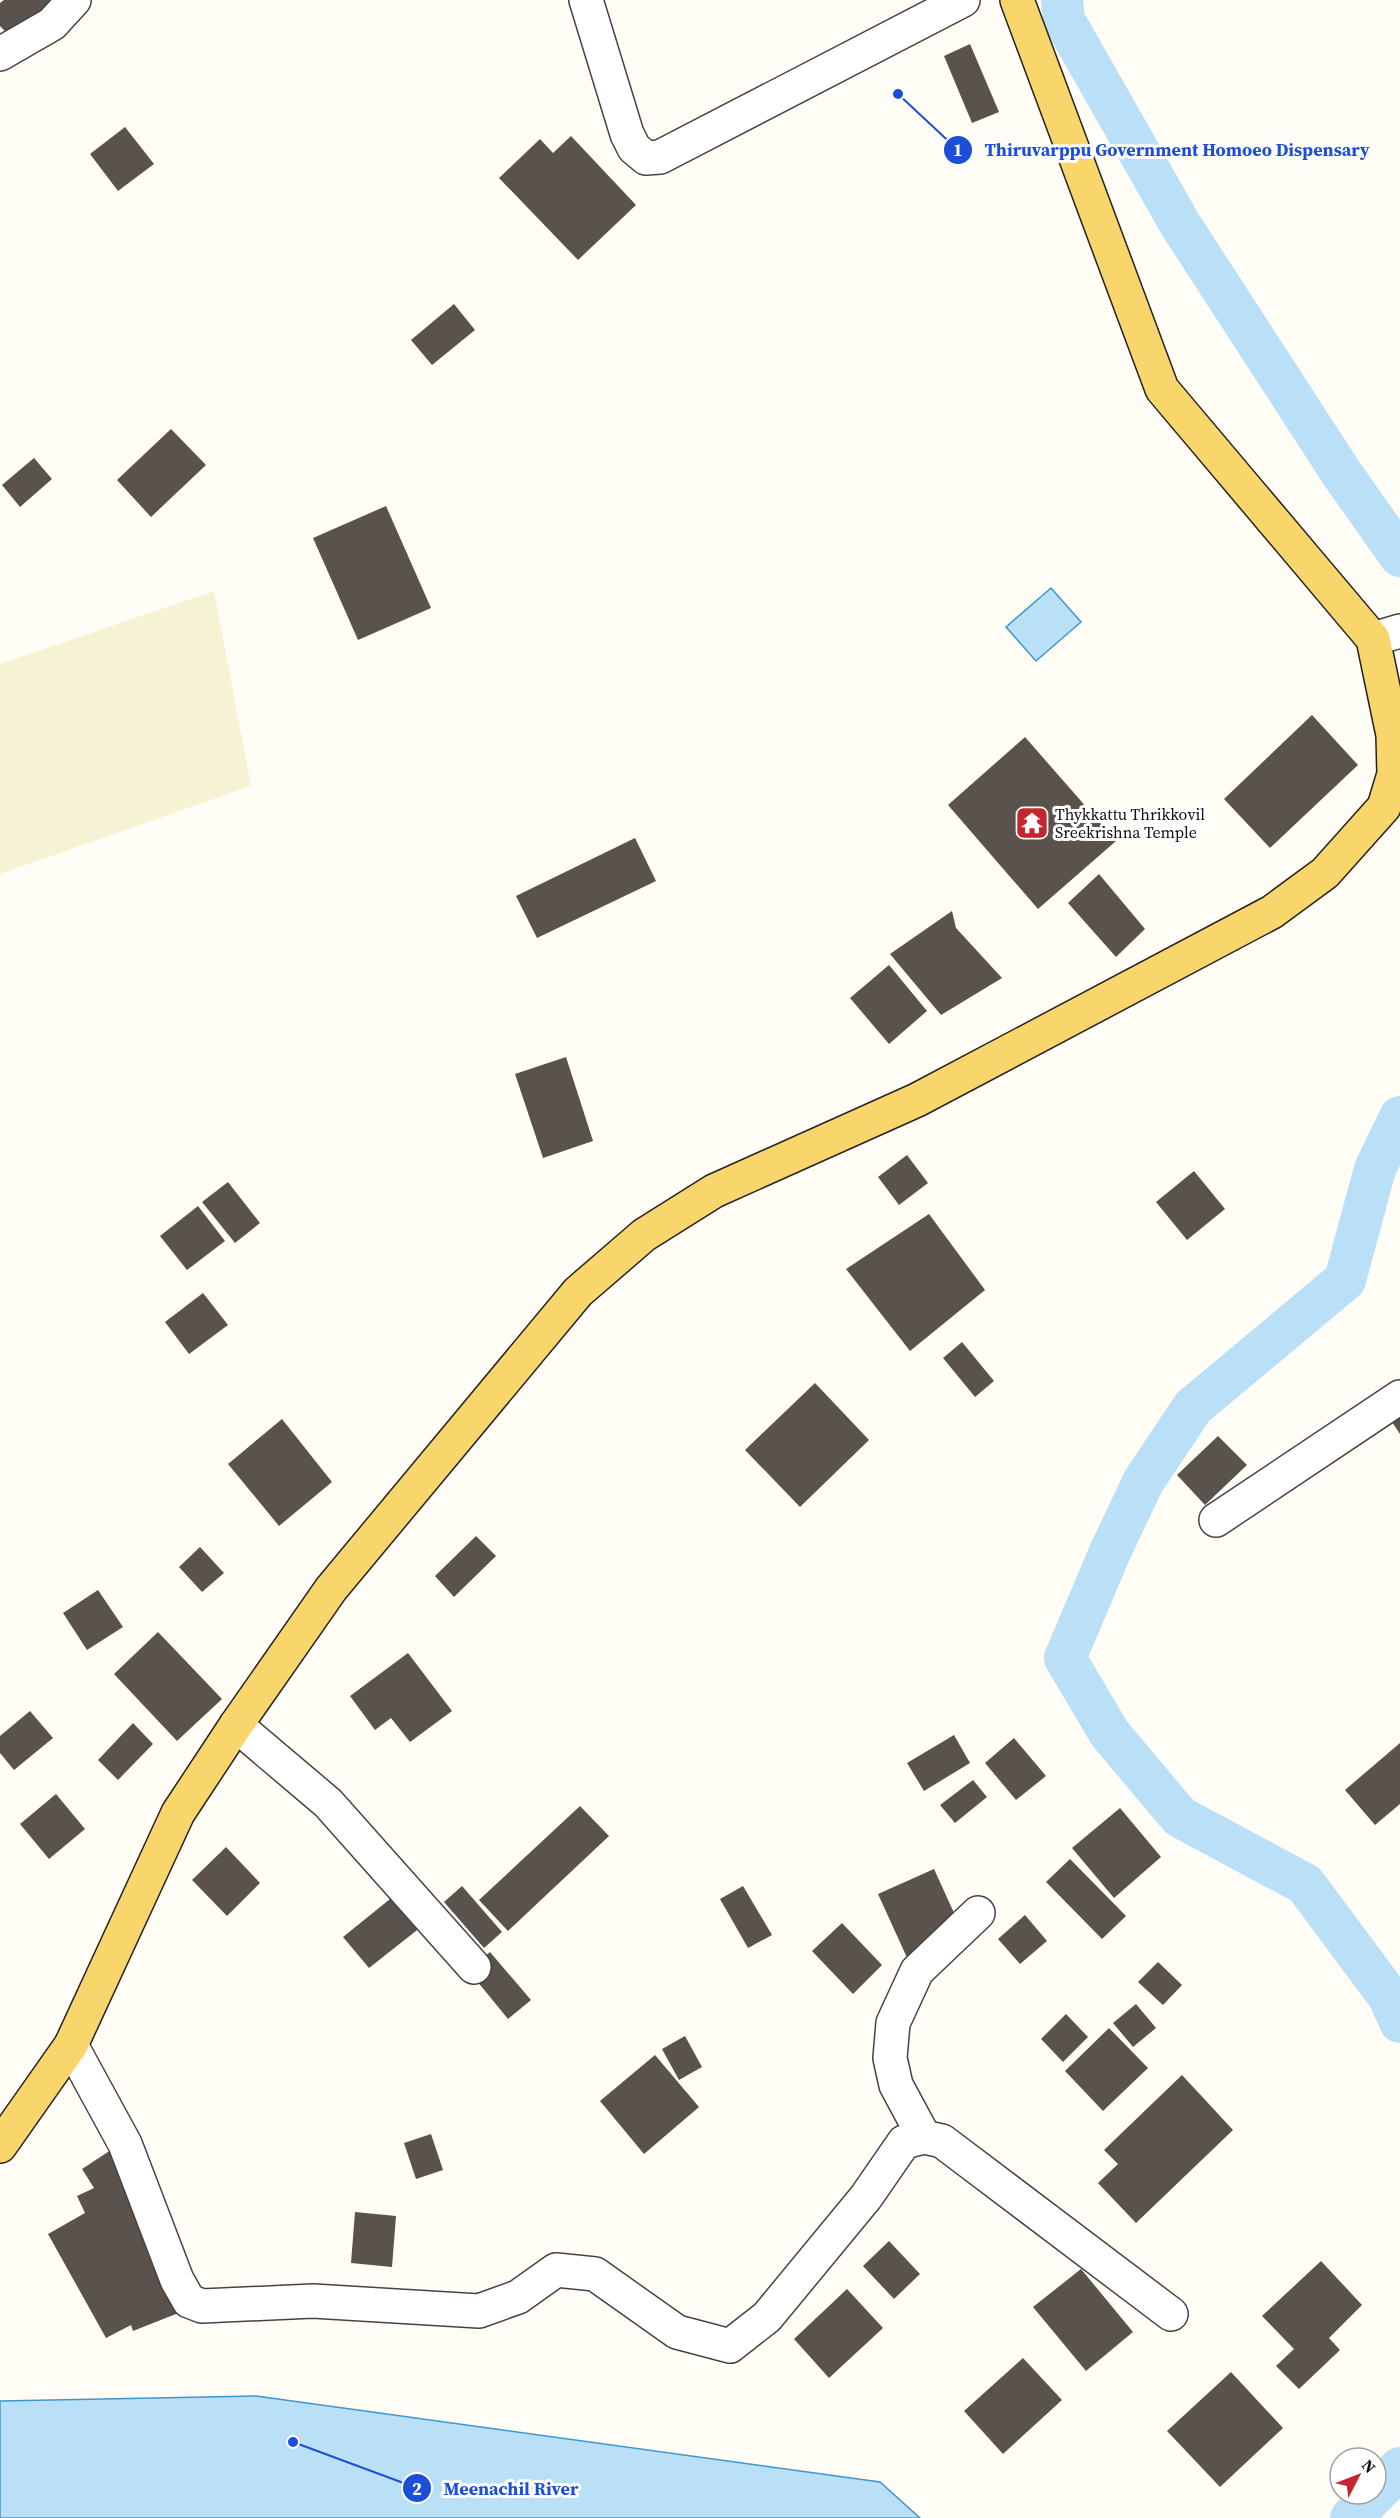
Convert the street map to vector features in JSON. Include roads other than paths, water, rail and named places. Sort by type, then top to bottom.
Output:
[{"type":"main road","points":[[0,2146],[71,2045],[178,1813],[236,1725],[330,1589],[578,1292],[644,1235],[714,1191],[917,1100],[1272,912],[1325,873],[1384,807],[1394,774],[1387,635],[1162,389],[1017,0]]},
{"type":"street","points":[[0,54],[52,24],[74,0]]},
{"type":"street","points":[[586,0],[627,134],[634,148],[646,158],[660,157],[963,0]]},
{"type":"street","points":[[1216,1520],[1400,1397]]},
{"type":"street","points":[[236,1725],[328,1803],[474,1967]]},
{"type":"street","points":[[924,2137],[896,2085],[890,2058],[893,2024],[917,1971],[978,1913]]},
{"type":"street","points":[[71,2045],[125,2144],[177,2280],[189,2301],[202,2306],[313,2301],[478,2311],[518,2297],[556,2270],[595,2274],[677,2332],[730,2346],[767,2317],[866,2197],[904,2142],[924,2137],[942,2141],[1171,2314]]},
{"type":"water","points":[[1051,588],[1081,622],[1036,661],[1006,627]]},
{"type":"water","points":[[256,2396],[880,2482],[920,2518],[0,2518],[0,2401]]},
{"type":"waterway","points":[[1062,0],[1064,20],[1180,224],[1342,474],[1400,556]]},
{"type":"waterway","points":[[1400,1117],[1375,1169],[1345,1280],[1193,1407],[1143,1482],[1110,1552],[1065,1658],[1110,1734],[1180,1817],[1305,1884],[1389,1997],[1400,2022]]},
{"type":"waterway","points":[[1388,2480],[1400,2468]]},
{"type":"waterway","points":[[1351,2518],[1363,2506]]},
{"type":"place","name":"Thiruvarppu Government Homoeo Dispensary","points":[[898,94]]},
{"type":"place","name":"Thykkattu Thrikkovil Sreekrishna Temple","points":[[1032,823]]},
{"type":"place","name":"Meenachil River","points":[[293,2442]]}]
